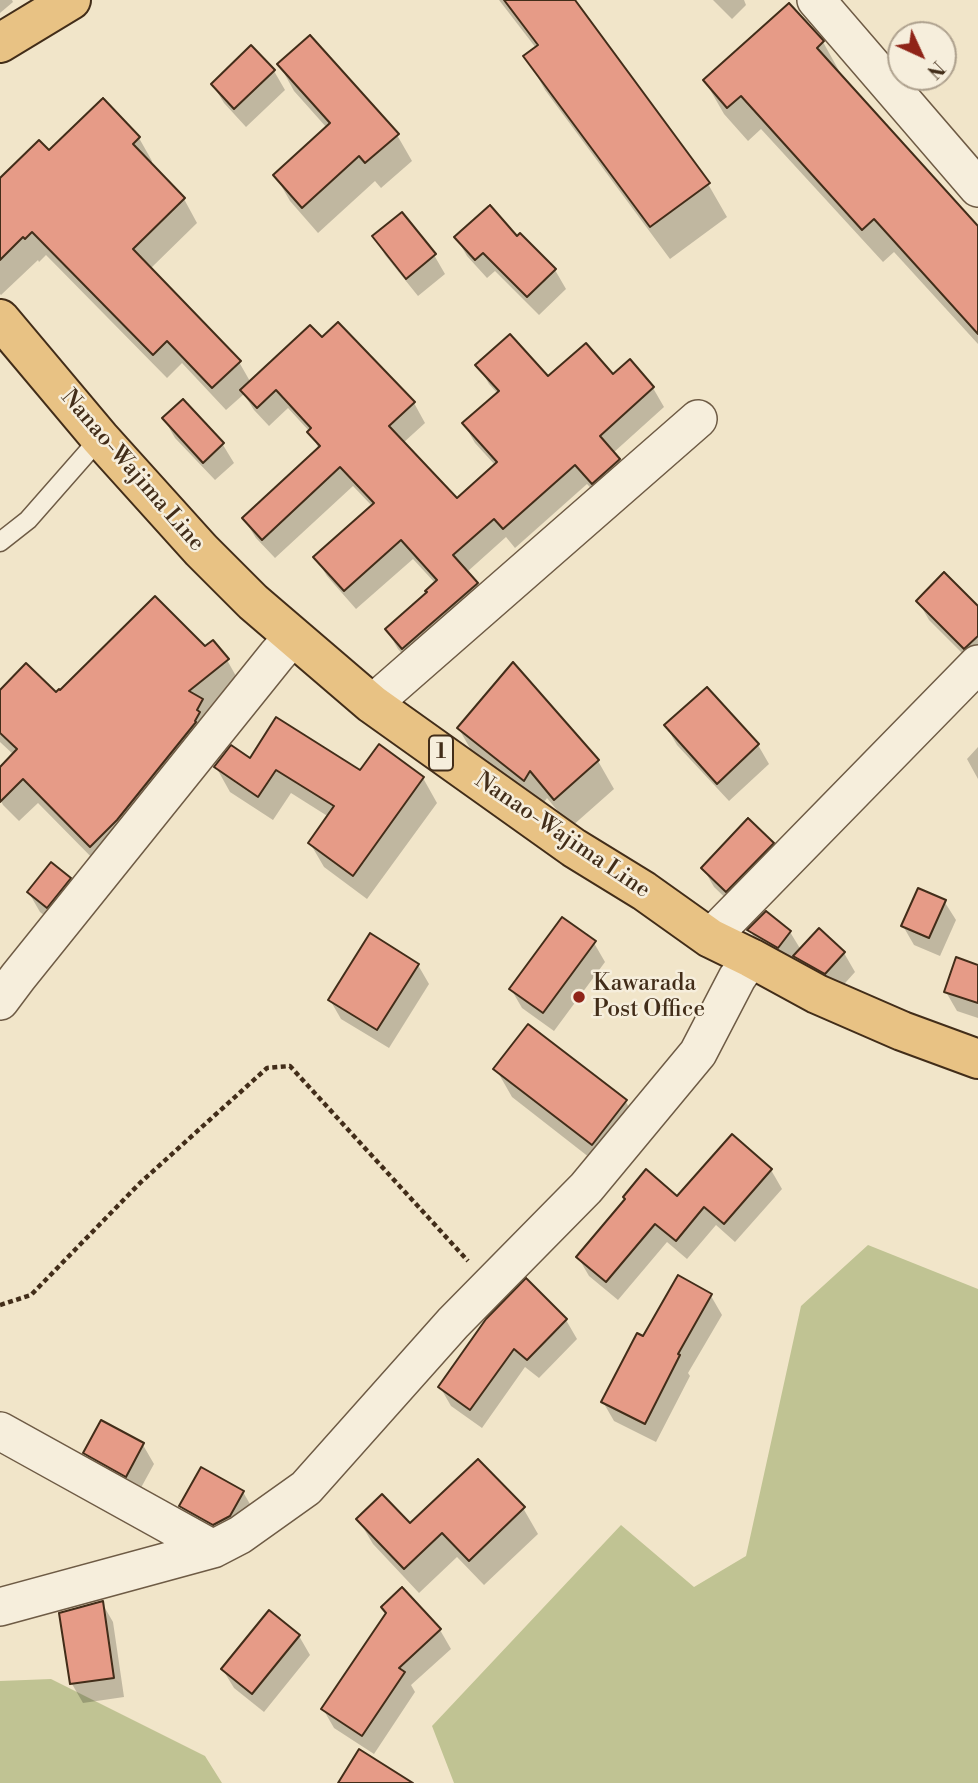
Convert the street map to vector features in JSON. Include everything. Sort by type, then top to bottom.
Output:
[{"type":"main road","points":[[0,43],[71,0]]},
{"type":"main road","name":"Nanao-Wajima Line","points":[[0,319],[100,438],[201,550],[253,602],[372,704],[574,848],[644,891],[710,938],[817,994],[902,1031],[978,1059]]},
{"type":"street","points":[[816,0],[978,188]]},
{"type":"street","points":[[372,704],[698,419]]},
{"type":"street","points":[[0,1001],[293,637]]},
{"type":"street","points":[[710,938],[978,664]]},
{"type":"street","points":[[0,1607],[213,1549],[240,1535],[306,1488],[453,1323],[586,1188],[698,1053],[737,978],[751,958]]},
{"type":"street","points":[[0,1431],[213,1549]]},
{"type":"lane","points":[[0,542],[28,520],[100,438]]},
{"type":"path","points":[[0,1305],[31,1295],[140,1183],[267,1068],[290,1066],[490,1285]]},
{"type":"green space","points":[[868,1245],[978,1289],[978,1783],[454,1783],[432,1726],[621,1525],[694,1587],[746,1556],[801,1306]]},
{"type":"green space","points":[[51,1679],[205,1756],[222,1783],[0,1783],[0,1681]]},
{"type":"building","points":[[504,0],[575,0],[710,183],[650,227],[523,56],[538,45]]},
{"type":"building","points":[[789,3],[824,41],[817,48],[978,226],[978,334],[874,219],[862,230],[741,96],[727,108],[703,80]]},
{"type":"building","points":[[310,35],[399,134],[365,163],[359,156],[302,208],[273,175],[330,123],[277,64]]},
{"type":"building","points":[[251,45],[275,70],[234,109],[211,84]]},
{"type":"building","points":[[103,98],[140,137],[133,144],[185,198],[133,249],[241,361],[212,388],[167,341],[153,355],[32,232],[25,239],[23,237],[0,260],[0,178],[39,140],[49,150]]},
{"type":"building","points":[[490,205],[517,236],[520,233],[556,269],[527,297],[483,253],[475,260],[454,237]]},
{"type":"building","points":[[402,212],[436,254],[406,279],[372,236]]},
{"type":"building","points":[[338,322],[415,402],[389,426],[457,498],[497,462],[462,423],[499,391],[475,365],[510,334],[548,376],[586,343],[613,374],[630,359],[654,387],[600,436],[620,459],[592,484],[575,465],[503,529],[494,519],[453,555],[478,583],[402,649],[385,629],[437,580],[401,540],[344,591],[313,557],[374,503],[340,467],[262,540],[242,518],[320,446],[307,432],[311,428],[276,390],[257,408],[240,390],[310,325],[322,337]]},
{"type":"building","points":[[183,399],[224,443],[203,463],[162,418]]},
{"type":"building","points":[[944,572],[978,606],[978,636],[964,649],[916,601]]},
{"type":"building","points":[[155,596],[205,646],[213,640],[229,659],[189,691],[203,699],[197,710],[200,712],[196,722],[117,820],[90,847],[23,779],[0,802],[0,767],[17,749],[0,733],[0,690],[26,663],[56,692],[60,690]]},
{"type":"building","points":[[513,662],[599,760],[554,800],[530,771],[524,781],[457,728]]},
{"type":"building","points":[[707,687],[759,744],[717,784],[664,725]]},
{"type":"building","points":[[276,717],[360,770],[379,744],[424,777],[353,876],[308,843],[334,806],[276,770],[258,797],[214,767],[231,745],[250,758]]},
{"type":"building","points":[[748,818],[774,843],[726,892],[701,868]]},
{"type":"building","points":[[51,862],[71,878],[47,908],[27,892]]},
{"type":"building","points":[[918,888],[946,900],[929,938],[901,926]]},
{"type":"building","points":[[766,911],[791,931],[778,948],[747,930]]},
{"type":"building","points":[[562,917],[596,941],[543,1013],[509,989]]},
{"type":"building","points":[[819,928],[845,952],[825,974],[793,956]]},
{"type":"building","points":[[370,933],[419,964],[377,1030],[328,1000]]},
{"type":"building","points":[[956,957],[978,965],[978,1003],[944,992]]},
{"type":"building","points":[[528,1024],[627,1100],[592,1145],[493,1069]]},
{"type":"building","points":[[732,1134],[772,1169],[724,1224],[704,1207],[676,1241],[655,1224],[606,1282],[576,1257],[625,1199],[623,1197],[646,1169],[677,1196]]},
{"type":"building","points":[[678,1275],[712,1294],[678,1354],[680,1355],[645,1424],[601,1402],[637,1333],[643,1336]]},
{"type":"building","points":[[526,1278],[567,1319],[527,1360],[514,1349],[470,1410],[438,1387],[486,1319]]},
{"type":"building","points":[[101,1420],[144,1443],[126,1477],[83,1453]]},
{"type":"building","points":[[478,1459],[525,1507],[469,1561],[442,1533],[404,1569],[356,1519],[382,1494],[410,1523]]},
{"type":"building","points":[[201,1467],[244,1491],[230,1516],[213,1525],[179,1506]]},
{"type":"building","points":[[402,1587],[441,1629],[399,1668],[405,1672],[362,1736],[321,1709],[386,1613],[381,1607]]},
{"type":"building","points":[[103,1601],[114,1678],[70,1684],[59,1613]]},
{"type":"building","points":[[269,1610],[300,1635],[252,1694],[221,1669]]},
{"type":"building","points":[[359,1749],[413,1783],[338,1783]]},
{"type":"place","name":"Kawarada Post Office","points":[[579,997]]}]
